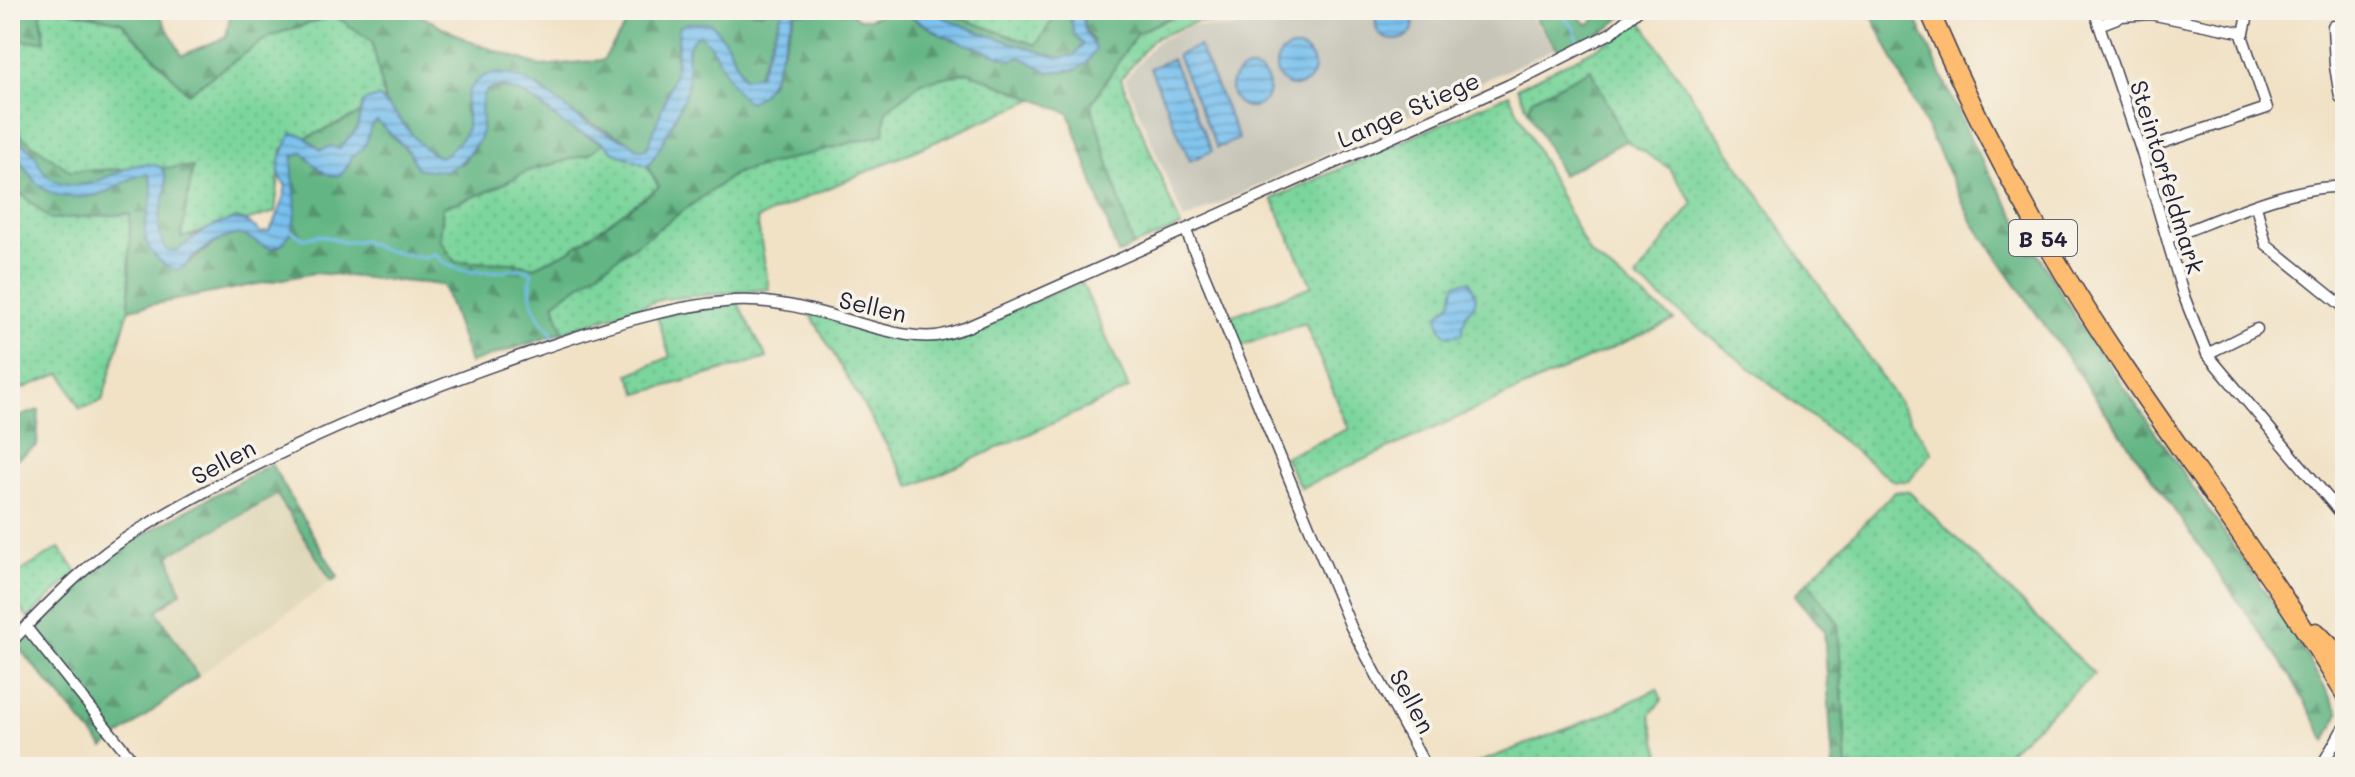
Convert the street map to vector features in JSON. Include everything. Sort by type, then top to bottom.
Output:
[{"type":"highway","name":"B 54","points":[[1929,10],[2012,182],[2080,300],[2289,604],[2345,694]]},
{"type":"highway","points":[[2289,604],[2345,661]]},
{"type":"street","name":"Lange Stiege","points":[[1186,231],[1509,85],[1611,33],[1638,10]]},
{"type":"street","name":"Steintorfeldmark","points":[[2094,10],[2141,150],[2183,294],[2207,354],[2345,517]]},
{"type":"street","points":[[2099,25],[2122,16],[2150,14],[2244,33],[2249,10]]},
{"type":"street","points":[[2333,26],[2339,52],[2340,97]]},
{"type":"street","points":[[2141,150],[2267,108],[2241,32]]},
{"type":"street","points":[[2168,238],[2319,187],[2345,187]]},
{"type":"street","points":[[2256,206],[2266,244],[2343,304]]},
{"type":"street","name":"Sellen","points":[[10,643],[63,589],[135,532],[278,455],[373,412],[609,325],[685,308],[735,301],[772,302],[908,336],[937,336],[965,328],[1186,231],[1351,627],[1426,767]]},
{"type":"street","points":[[2207,354],[2257,329]]},
{"type":"street","points":[[26,627],[138,767]]},
{"type":"street","points":[[2321,767],[2342,730]]},
{"type":"shaded area","points":[[1271,10],[1525,10],[1555,48],[1184,220],[1125,79],[1157,41],[1193,25],[1230,29]]},
{"type":"shaded area","points":[[277,495],[332,581],[198,676],[157,611],[181,592],[169,556]]},
{"type":"green space","points":[[10,10],[40,10],[45,41],[10,41]]},
{"type":"green space","points":[[40,10],[66,10],[121,22],[188,93],[270,36],[334,15],[372,41],[385,102],[378,97],[363,102],[360,114],[306,138],[302,135],[282,149],[275,212],[246,221],[237,218],[181,239],[192,167],[140,165],[125,169],[70,171],[10,130],[10,41],[45,40]]},
{"type":"green space","points":[[66,10],[157,10],[182,55],[226,37],[231,10],[410,10],[471,42],[541,66],[603,60],[636,10],[783,10],[758,75],[744,78],[727,43],[711,23],[677,41],[676,70],[647,149],[637,149],[632,143],[575,115],[539,87],[506,75],[464,106],[467,131],[445,155],[439,157],[422,147],[385,102],[372,41],[334,15],[270,36],[188,93],[121,22]]},
{"type":"green space","points":[[797,10],[849,10],[858,19],[870,19],[887,10],[904,11],[944,36],[1012,60],[1021,57],[1050,72],[1077,69],[1094,41],[1085,31],[1083,18],[1088,10],[1098,15],[1130,10],[1186,10],[1137,33],[1091,104],[1133,246],[1118,254],[1069,113],[969,72],[922,82],[886,110],[884,134],[736,173],[554,303],[563,332],[470,363],[443,285],[314,273],[129,309],[130,214],[50,219],[10,184],[10,151],[39,184],[66,195],[104,193],[134,177],[148,174],[152,194],[146,229],[175,269],[221,240],[238,234],[274,247],[293,157],[303,152],[309,160],[347,168],[350,159],[366,143],[370,126],[377,121],[412,155],[462,164],[479,139],[481,108],[487,90],[509,89],[528,97],[568,127],[603,143],[589,154],[528,171],[487,192],[443,207],[440,239],[455,262],[515,263],[535,267],[569,251],[659,187],[647,166],[685,94],[688,51],[693,39],[699,34],[708,43],[727,75],[770,85]]},
{"type":"green space","points":[[926,10],[947,10],[951,15],[1036,45],[1059,10],[1069,10],[1070,19],[1083,45],[1074,56],[1059,58],[976,31]]},
{"type":"green space","points":[[947,10],[1060,10],[1036,45],[951,15]]},
{"type":"green space","points":[[1186,10],[1261,10],[1230,25],[1198,21],[1153,39],[1121,79],[1181,227],[1133,246],[1091,104],[1137,33]]},
{"type":"green space","points":[[1529,10],[1571,10],[1588,25],[1606,10],[1630,10],[1609,28],[1560,52]]},
{"type":"green space","points":[[1869,10],[1912,10],[1975,149],[2073,313],[2294,634],[2339,713],[2326,741],[2290,675],[1973,223]]},
{"type":"green space","points":[[1641,21],[1932,452],[1909,481],[1893,481],[1636,278],[1693,203],[1669,168],[1626,141],[1591,70],[1533,99],[1528,110],[1517,88],[1618,37]]},
{"type":"green space","points":[[1591,69],[1626,141],[1562,175],[1528,110],[1532,99]]},
{"type":"green space","points":[[970,72],[1034,99],[757,219],[769,289],[663,299],[563,332],[553,303],[736,173],[884,134],[886,110],[922,82]]},
{"type":"green space","points":[[1509,94],[1589,253],[1674,320],[1301,488],[1284,457],[1349,429],[1305,323],[1238,347],[1225,318],[1312,286],[1272,199]]},
{"type":"green space","points":[[360,114],[357,129],[339,149],[321,150],[306,138]]},
{"type":"green space","points":[[12,129],[70,171],[125,169],[95,182],[60,183],[43,172],[32,152],[10,134]]},
{"type":"green space","points":[[603,143],[614,152],[647,166],[659,187],[569,251],[535,267],[515,263],[455,262],[440,239],[443,207],[487,192],[528,171],[589,154]]},
{"type":"green space","points":[[193,167],[181,238],[200,233],[177,251],[168,251],[159,228],[166,188],[162,168]]},
{"type":"green space","points":[[10,184],[50,219],[130,214],[129,309],[102,401],[80,409],[62,373],[21,389],[10,353]]},
{"type":"green space","points":[[1081,281],[1129,389],[911,487],[808,310],[908,339],[955,336]]},
{"type":"green space","points":[[738,303],[767,358],[638,394],[629,374],[670,357],[657,316]]},
{"type":"green space","points":[[39,410],[37,446],[10,463],[10,419]]},
{"type":"green space","points":[[271,464],[338,577],[332,581],[277,495],[169,555],[181,592],[157,611],[198,676],[104,748],[17,646],[66,593],[140,536]]},
{"type":"green space","points":[[1895,491],[1909,492],[2094,674],[1998,761],[2002,767],[1847,767],[1838,623],[1808,581]]},
{"type":"green space","points":[[59,548],[77,572],[28,618],[10,593],[10,578]]},
{"type":"green space","points":[[1808,581],[1838,623],[1847,767],[1833,767],[1824,630],[1795,595]]},
{"type":"green space","points":[[1657,689],[1662,700],[1650,715],[1663,767],[1467,767],[1605,714]]},
{"type":"water","points":[[783,10],[797,10],[767,87],[749,102],[736,90],[707,42],[699,34],[693,39],[688,51],[685,94],[663,141],[647,166],[565,126],[540,104],[501,86],[487,90],[482,101],[479,139],[463,160],[452,168],[433,171],[417,168],[408,150],[377,121],[370,128],[365,145],[341,174],[325,173],[303,152],[293,156],[295,216],[282,244],[268,248],[248,237],[234,235],[211,245],[178,269],[163,263],[148,246],[145,237],[152,192],[148,174],[99,194],[72,198],[54,194],[38,184],[10,151],[10,134],[34,154],[48,177],[67,185],[96,181],[136,165],[149,164],[162,168],[166,188],[159,228],[168,251],[177,251],[207,229],[230,221],[251,224],[260,233],[269,231],[278,215],[286,186],[279,174],[279,167],[292,133],[302,135],[321,150],[331,146],[339,149],[357,129],[363,102],[378,97],[414,138],[439,157],[450,151],[464,135],[470,89],[489,75],[502,74],[530,83],[581,120],[632,143],[637,149],[647,149],[676,70],[679,27],[688,23],[711,23],[727,43],[743,78],[759,75]]},
{"type":"water","points":[[901,10],[926,10],[976,31],[1059,58],[1073,56],[1083,45],[1074,34],[1069,10],[1088,10],[1083,18],[1085,31],[1096,49],[1087,63],[1077,69],[1049,72],[1021,57],[1012,60],[944,36]]},
{"type":"water","points":[[1380,10],[1409,10],[1413,23],[1411,32],[1404,38],[1386,38],[1378,32],[1376,23]]},
{"type":"water","points":[[1199,46],[1239,139],[1217,148],[1177,55]]},
{"type":"water","points":[[1295,48],[1308,54],[1314,67],[1308,80],[1295,86],[1282,80],[1276,67],[1282,54]]},
{"type":"water","points":[[1172,59],[1212,151],[1190,161],[1150,68]]},
{"type":"water","points":[[1250,69],[1263,75],[1269,88],[1263,101],[1250,107],[1237,101],[1231,88],[1237,75]]},
{"type":"water","points":[[1470,281],[1476,297],[1474,306],[1466,314],[1462,334],[1447,336],[1440,326],[1438,315],[1451,303],[1456,283]]},
{"type":"waterway","points":[[1558,10],[1574,28],[1578,41]]},
{"type":"waterway","points":[[289,229],[304,239],[319,235],[344,242],[364,241],[380,249],[424,258],[435,254],[449,265],[466,271],[528,270],[532,274],[533,305],[553,338]]}]
